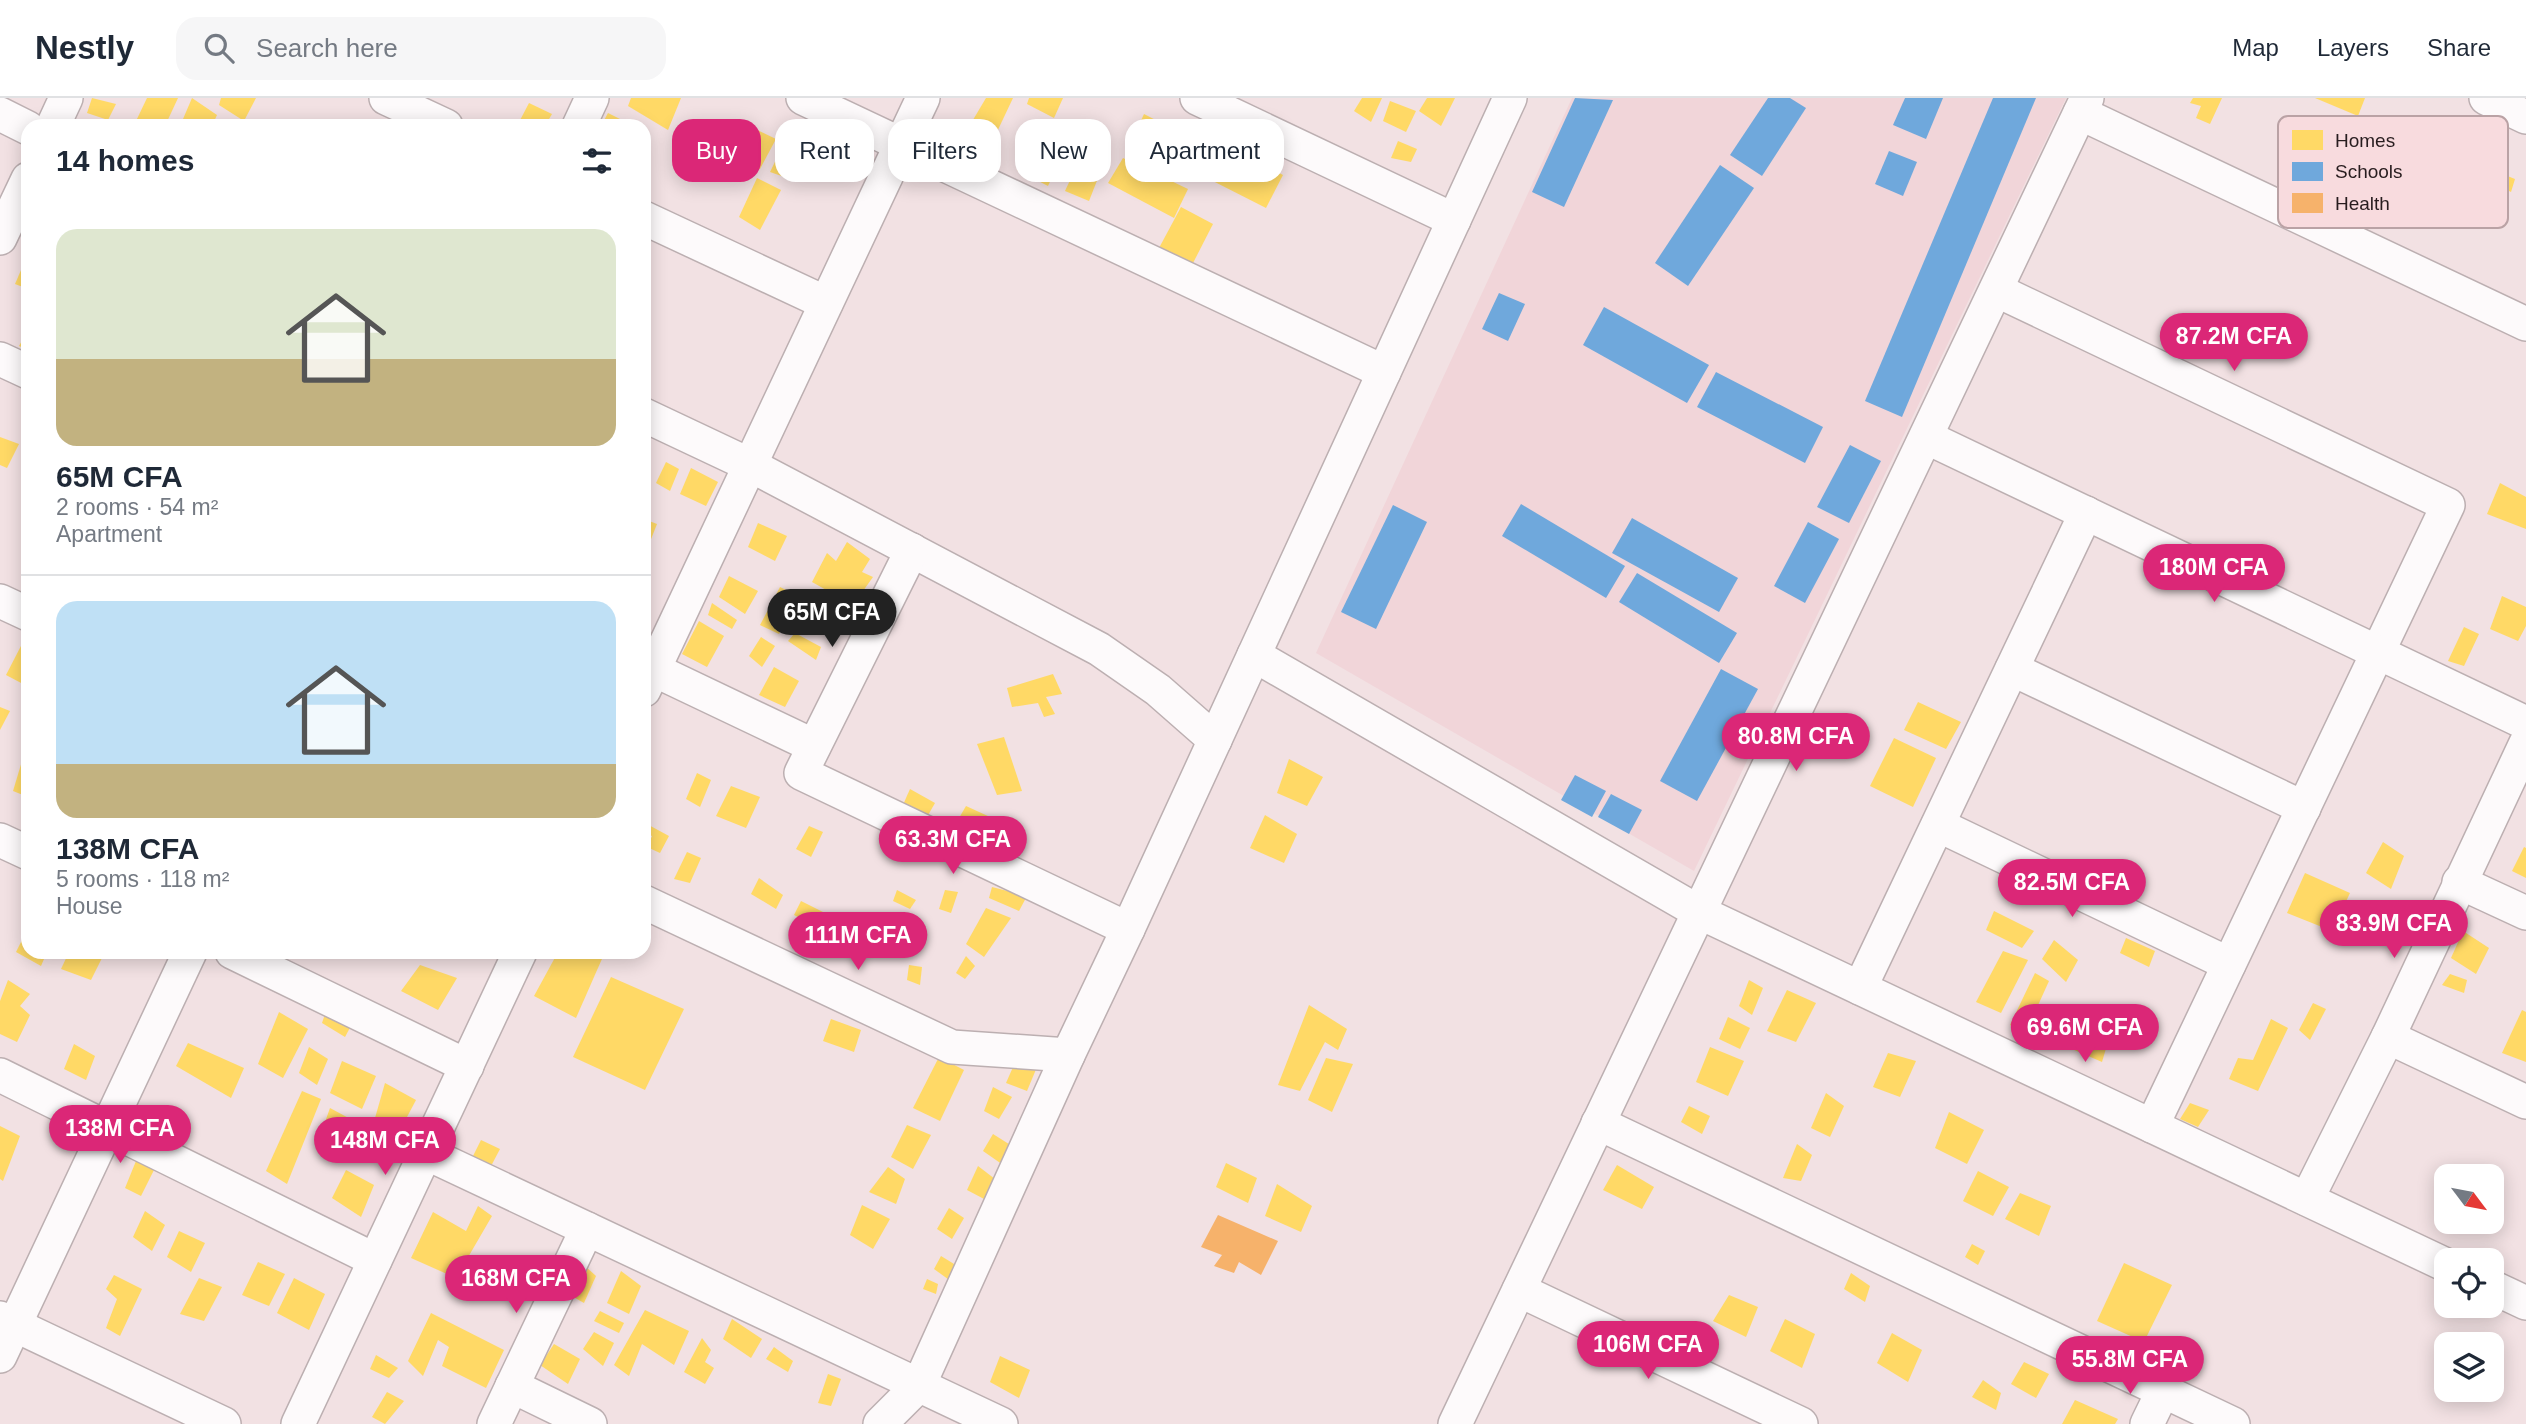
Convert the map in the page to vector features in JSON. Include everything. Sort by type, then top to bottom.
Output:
[{"type":"street","points":[[56,119],[66,98]]},
{"type":"street","points":[[386,98],[431,119]]},
{"type":"street","points":[[582,119],[592,98]]},
{"type":"street","points":[[803,98],[888,138]]},
{"type":"street","points":[[913,119],[923,98]]},
{"type":"street","points":[[1197,98],[1454,220]]},
{"type":"street","points":[[880,1424],[919,1385],[1068,1055],[1510,98]]},
{"type":"street","points":[[2486,98],[2526,117]]},
{"type":"street","points":[[1455,1424],[2084,105],[2278,201]]},
{"type":"street","points":[[0,114],[21,124]]},
{"type":"street","points":[[651,667],[750,465],[888,172]]},
{"type":"street","points":[[982,182],[1384,372]]},
{"type":"street","points":[[0,238],[21,193]]},
{"type":"street","points":[[651,221],[827,303]]},
{"type":"street","points":[[2332,228],[2526,324]]},
{"type":"street","points":[[1996,290],[2448,505],[2152,1126]]},
{"type":"street","points":[[0,359],[21,369]]},
{"type":"street","points":[[651,418],[750,465],[1099,649],[1158,690],[1215,740]]},
{"type":"street","points":[[1926,437],[2526,723]]},
{"type":"street","points":[[1860,988],[2087,513]]},
{"type":"street","points":[[912,550],[801,773],[1128,929]]},
{"type":"street","points":[[0,601],[21,611]]},
{"type":"street","points":[[1254,654],[1699,912],[2434,1259]]},
{"type":"street","points":[[2012,669],[2304,808]]},
{"type":"street","points":[[651,677],[814,746]]},
{"type":"street","points":[[2307,1199],[2388,1037],[2526,743]]},
{"type":"street","points":[[1938,825],[2229,964]]},
{"type":"street","points":[[0,840],[21,850]]},
{"type":"street","points":[[2459,882],[2526,913]]},
{"type":"street","points":[[651,905],[952,1046],[1068,1055]]},
{"type":"street","points":[[0,1356],[7,1321],[107,1128],[187,959]]},
{"type":"street","points":[[246,959],[467,1066]]},
{"type":"street","points":[[298,1424],[517,959]]},
{"type":"street","points":[[2388,1037],[2526,1102]]},
{"type":"street","points":[[0,1074],[375,1261]]},
{"type":"street","points":[[1598,1123],[2233,1424]]},
{"type":"street","points":[[426,1153],[1001,1424]]},
{"type":"street","points":[[494,1424],[587,1229]]},
{"type":"street","points":[[1519,1290],[1801,1424]]},
{"type":"street","points":[[2504,1293],[2526,1303]]},
{"type":"street","points":[[7,1321],[224,1424]]},
{"type":"street","points":[[512,1386],[590,1424]]},
{"type":"street","points":[[2147,1424],[2163,1391]]},
{"type":"shaded area","points":[[1572,98],[2066,98],[1694,871],[1316,653]]},
{"type":"building: Homes","points":[[92,98],[116,104],[108,119],[87,113]]},
{"type":"building: Homes","points":[[147,98],[178,98],[168,119],[137,119]]},
{"type":"building: Homes","points":[[192,98],[217,115],[215,119],[183,119]]},
{"type":"building: Homes","points":[[221,98],[256,98],[245,119],[219,105]]},
{"type":"building: Homes","points":[[631,98],[681,98],[668,130],[628,106]]},
{"type":"building: Homes","points":[[986,98],[1013,98],[1001,123],[1001,119],[974,119]]},
{"type":"building: Homes","points":[[1029,98],[1063,98],[1054,118],[1027,104]]},
{"type":"building: Homes","points":[[1362,98],[1382,98],[1371,122],[1354,111]]},
{"type":"building: Homes","points":[[1427,98],[1455,98],[1441,126],[1419,111]]},
{"type":"building: Homes","points":[[2193,98],[2222,98],[2210,124],[2196,118],[2201,106],[2190,103]]},
{"type":"building: Homes","points":[[2315,98],[2365,98],[2358,116]]},
{"type":"building: Homes","points":[[1390,101],[1416,111],[1406,132],[1383,121]]},
{"type":"building: Homes","points":[[529,103],[552,114],[549,119],[521,119]]},
{"type":"building: Homes","points":[[608,113],[620,119],[605,119]]},
{"type":"building: Homes","points":[[761,132],[775,141],[761,167]]},
{"type":"building: Homes","points":[[1398,141],[1417,149],[1411,162],[1391,158]]},
{"type":"building: Homes","points":[[1123,158],[1125,182],[1173,182],[1188,189],[1174,218],[1108,183]]},
{"type":"building: Homes","points":[[2508,176],[2515,179],[2511,192],[2508,190]]},
{"type":"building: Homes","points":[[761,180],[781,190],[760,230],[739,217],[755,182]]},
{"type":"building: Homes","points":[[1069,182],[1096,182],[1089,201],[1065,191]]},
{"type":"building: Homes","points":[[1215,182],[1279,182],[1266,208]]},
{"type":"building: Homes","points":[[1181,207],[1213,224],[1192,265],[1159,248]]},
{"type":"building: Homes","points":[[21,270],[21,286],[15,284]]},
{"type":"building: Homes","points":[[0,437],[19,444],[7,468],[0,465]]},
{"type":"building: Homes","points":[[666,462],[679,469],[670,491],[656,483]]},
{"type":"building: Homes","points":[[691,468],[718,482],[706,506],[680,494]]},
{"type":"building: Homes","points":[[2500,483],[2526,497],[2526,529],[2487,514]]},
{"type":"building: Homes","points":[[651,522],[657,524],[651,539]]},
{"type":"building: Homes","points":[[758,523],[787,536],[775,561],[748,547]]},
{"type":"building: Homes","points":[[847,542],[870,559],[862,572],[873,577],[853,605],[812,582],[827,553],[836,561]]},
{"type":"building: Homes","points":[[729,576],[758,591],[745,614],[719,597]]},
{"type":"building: Homes","points":[[780,587],[800,597],[779,634],[760,625]]},
{"type":"building: Homes","points":[[812,595],[835,606],[818,635],[796,623]]},
{"type":"building: Homes","points":[[2502,596],[2526,607],[2526,626],[2518,641],[2490,629]]},
{"type":"building: Homes","points":[[712,603],[737,620],[732,629],[708,615]]},
{"type":"building: Homes","points":[[699,621],[724,636],[707,667],[682,654]]},
{"type":"building: Homes","points":[[2464,627],[2479,634],[2464,666],[2448,661]]},
{"type":"building: Homes","points":[[795,633],[821,647],[816,660],[788,641]]},
{"type":"building: Homes","points":[[761,637],[775,646],[762,667],[749,656]]},
{"type":"building: Homes","points":[[21,646],[21,683],[6,675]]},
{"type":"building: Homes","points":[[774,667],[799,681],[785,707],[759,695]]},
{"type":"building: Homes","points":[[1053,674],[1062,694],[1046,697],[1055,714],[1044,717],[1038,703],[1012,707],[1007,688]]},
{"type":"building: Homes","points":[[1918,702],[1961,722],[1946,749],[1904,730]]},
{"type":"building: Homes","points":[[0,707],[10,711],[0,730]]},
{"type":"building: Homes","points":[[1004,737],[1022,791],[997,795],[977,744]]},
{"type":"building: Homes","points":[[1894,738],[1936,758],[1913,807],[1870,786]]},
{"type":"building: Homes","points":[[1289,759],[1323,777],[1307,806],[1277,793]]},
{"type":"building: Homes","points":[[21,764],[21,794],[13,791]]},
{"type":"building: Homes","points":[[697,773],[711,780],[700,807],[686,799]]},
{"type":"building: Homes","points":[[731,786],[760,797],[746,828],[716,816]]},
{"type":"building: Homes","points":[[910,789],[935,803],[927,817],[902,807]]},
{"type":"building: Homes","points":[[966,806],[1001,822],[988,844],[955,825]]},
{"type":"building: Homes","points":[[1265,815],[1297,834],[1284,863],[1250,848]]},
{"type":"building: Homes","points":[[651,826],[669,836],[660,853],[651,849]]},
{"type":"building: Homes","points":[[809,826],[823,832],[811,857],[796,849]]},
{"type":"building: Homes","points":[[2383,842],[2404,856],[2391,889],[2366,873]]},
{"type":"building: Homes","points":[[2524,847],[2526,848],[2526,878],[2512,871]]},
{"type":"building: Homes","points":[[687,852],[701,858],[690,883],[674,879]]},
{"type":"building: Homes","points":[[2305,873],[2350,893],[2332,931],[2287,913]]},
{"type":"building: Homes","points":[[759,878],[783,895],[776,909],[751,894]]},
{"type":"building: Homes","points":[[992,887],[1027,896],[1019,911],[989,898]]},
{"type":"building: Homes","points":[[897,890],[916,900],[910,909],[893,901]]},
{"type":"building: Homes","points":[[945,890],[958,892],[951,913],[939,909]]},
{"type":"building: Homes","points":[[801,901],[829,915],[816,926],[794,915]]},
{"type":"building: Homes","points":[[986,908],[1011,918],[984,957],[966,944]]},
{"type":"building: Homes","points":[[1994,911],[2034,931],[2022,948],[1986,930]]},
{"type":"building: Homes","points":[[826,929],[839,934],[829,956],[819,952]]},
{"type":"building: Homes","points":[[2463,931],[2489,948],[2476,974],[2451,958]]},
{"type":"building: Homes","points":[[2126,938],[2155,951],[2149,967],[2120,953]]},
{"type":"building: Homes","points":[[2054,940],[2078,960],[2066,982],[2042,959]]},
{"type":"building: Homes","points":[[21,942],[21,955],[16,952]]},
{"type":"building: Homes","points":[[2003,951],[2028,960],[2001,1013],[1976,1002]]},
{"type":"building: Homes","points":[[966,956],[975,966],[965,979],[956,973]]},
{"type":"building: Homes","points":[[28,959],[44,959],[41,966]]},
{"type":"building: Homes","points":[[66,959],[102,959],[91,980],[61,969]]},
{"type":"building: Homes","points":[[554,959],[602,959],[576,1018],[534,996]]},
{"type":"building: Homes","points":[[420,965],[457,978],[438,1010],[401,991]]},
{"type":"building: Homes","points":[[909,965],[922,967],[920,985],[907,980]]},
{"type":"building: Homes","points":[[2035,973],[2049,981],[2025,1034],[2010,1025]]},
{"type":"building: Homes","points":[[2450,974],[2467,980],[2464,993],[2442,985]]},
{"type":"building: Homes","points":[[611,977],[684,1009],[645,1090],[573,1057]]},
{"type":"building: Homes","points":[[8,980],[30,994],[20,1006],[30,1015],[17,1042],[0,1034],[0,1001]]},
{"type":"building: Homes","points":[[1749,980],[1763,988],[1752,1015],[1739,1006]]},
{"type":"building: Homes","points":[[1787,990],[1816,1003],[1796,1042],[1767,1031]]},
{"type":"building: Homes","points":[[2313,1003],[2326,1009],[2310,1040],[2299,1030]]},
{"type":"building: Homes","points":[[1309,1005],[1347,1029],[1338,1050],[1325,1042],[1300,1091],[1278,1085]]},
{"type":"building: Homes","points":[[2522,1010],[2526,1012],[2526,1062],[2502,1053]]},
{"type":"building: Homes","points":[[326,1011],[352,1024],[345,1037],[322,1023]]},
{"type":"building: Homes","points":[[279,1012],[308,1029],[283,1078],[258,1064]]},
{"type":"building: Homes","points":[[1728,1017],[1750,1028],[1740,1049],[1719,1039]]},
{"type":"building: Homes","points":[[831,1019],[861,1030],[854,1052],[823,1041]]},
{"type":"building: Homes","points":[[2271,1019],[2288,1028],[2258,1091],[2229,1079],[2238,1058],[2253,1060]]},
{"type":"building: Homes","points":[[2082,1024],[2110,1035],[2102,1062],[2072,1049]]},
{"type":"building: Homes","points":[[188,1043],[244,1068],[231,1098],[176,1066]]},
{"type":"building: Homes","points":[[74,1044],[95,1056],[86,1080],[64,1069]]},
{"type":"building: Homes","points":[[309,1047],[328,1059],[317,1085],[299,1073]]},
{"type":"building: Homes","points":[[1710,1047],[1744,1061],[1728,1096],[1696,1082]]},
{"type":"building: Homes","points":[[1888,1053],[1916,1061],[1900,1097],[1873,1087]]},
{"type":"building: Homes","points":[[939,1057],[964,1070],[940,1121],[913,1108]]},
{"type":"building: Homes","points":[[1017,1058],[1037,1067],[1027,1091],[1006,1083]]},
{"type":"building: Homes","points":[[1326,1058],[1353,1064],[1332,1112],[1308,1100]]},
{"type":"building: Homes","points":[[342,1061],[376,1076],[362,1109],[330,1093]]},
{"type":"building: Homes","points":[[385,1083],[416,1100],[399,1132],[375,1118]]},
{"type":"building: Homes","points":[[993,1087],[1012,1097],[999,1119],[984,1111]]},
{"type":"building: Homes","points":[[302,1091],[321,1099],[287,1184],[266,1171]]},
{"type":"building: Homes","points":[[1826,1093],[1844,1106],[1830,1137],[1811,1128]]},
{"type":"building: Homes","points":[[2190,1103],[2209,1110],[2198,1127],[2180,1119]]},
{"type":"building: Homes","points":[[1689,1106],[1710,1116],[1702,1134],[1681,1122]]},
{"type":"building: Homes","points":[[330,1108],[356,1122],[345,1150],[320,1136]]},
{"type":"building: Homes","points":[[1949,1112],[1984,1130],[1967,1164],[1935,1148]]},
{"type":"building: Homes","points":[[907,1125],[931,1135],[913,1169],[891,1157]]},
{"type":"building: Homes","points":[[0,1126],[20,1136],[3,1181],[0,1179]]},
{"type":"building: Homes","points":[[993,1134],[1012,1146],[1006,1167],[983,1151]]},
{"type":"building: Homes","points":[[481,1140],[500,1149],[490,1168],[473,1156]]},
{"type":"building: Homes","points":[[1797,1144],[1812,1155],[1801,1181],[1783,1178]]},
{"type":"building: Homes","points":[[138,1156],[156,1166],[141,1196],[125,1188]]},
{"type":"building: Homes","points":[[1226,1163],[1257,1178],[1248,1203],[1216,1187]]},
{"type":"building: Homes","points":[[1617,1165],[1654,1187],[1642,1209],[1603,1190]]},
{"type":"building: Homes","points":[[978,1166],[995,1179],[986,1200],[967,1190]]},
{"type":"building: Homes","points":[[888,1167],[905,1179],[896,1204],[869,1192]]},
{"type":"building: Homes","points":[[346,1170],[374,1185],[361,1217],[332,1198]]},
{"type":"building: Homes","points":[[1978,1171],[2009,1187],[1993,1216],[1963,1201]]},
{"type":"building: Homes","points":[[1277,1184],[1312,1206],[1301,1232],[1265,1216]]},
{"type":"building: Homes","points":[[2020,1193],[2051,1206],[2039,1236],[2005,1219]]},
{"type":"building: Homes","points":[[862,1205],[890,1219],[873,1249],[850,1235]]},
{"type":"building: Homes","points":[[478,1206],[492,1216],[456,1278],[411,1258],[433,1212],[466,1231]]},
{"type":"building: Homes","points":[[949,1208],[964,1218],[952,1239],[937,1229]]},
{"type":"building: Homes","points":[[145,1211],[165,1225],[152,1251],[133,1237]]},
{"type":"building: Homes","points":[[179,1231],[205,1243],[191,1272],[167,1257]]},
{"type":"building: Homes","points":[[1972,1244],[1985,1251],[1978,1265],[1965,1257]]},
{"type":"building: Homes","points":[[941,1256],[959,1267],[952,1282],[934,1269]]},
{"type":"building: Homes","points":[[258,1262],[285,1274],[269,1306],[242,1295]]},
{"type":"building: Homes","points":[[2124,1263],[2172,1285],[2144,1342],[2097,1321]]},
{"type":"building: Homes","points":[[584,1265],[596,1276],[584,1303],[568,1294]]},
{"type":"building: Homes","points":[[621,1271],[641,1286],[629,1314],[607,1303]]},
{"type":"building: Homes","points":[[1851,1273],[1870,1286],[1865,1302],[1844,1289]]},
{"type":"building: Homes","points":[[114,1275],[142,1289],[120,1336],[106,1328],[117,1299],[106,1289]]},
{"type":"building: Homes","points":[[199,1278],[222,1287],[204,1321],[180,1314]]},
{"type":"building: Homes","points":[[294,1278],[325,1294],[309,1330],[277,1313]]},
{"type":"building: Homes","points":[[927,1279],[938,1284],[936,1294],[923,1289]]},
{"type":"building: Homes","points":[[1729,1295],[1758,1307],[1746,1337],[1713,1321]]},
{"type":"building: Homes","points":[[645,1310],[689,1331],[674,1365],[642,1344],[629,1376],[614,1365]]},
{"type":"building: Homes","points":[[600,1311],[624,1323],[619,1333],[594,1321]]},
{"type":"building: Homes","points":[[431,1313],[504,1350],[486,1388],[442,1366],[449,1347],[438,1340],[423,1376],[408,1361]]},
{"type":"building: Homes","points":[[732,1319],[762,1339],[751,1358],[723,1339]]},
{"type":"building: Homes","points":[[1785,1319],[1815,1334],[1802,1368],[1770,1351]]},
{"type":"building: Homes","points":[[594,1332],[614,1343],[603,1366],[583,1349]]},
{"type":"building: Homes","points":[[1892,1333],[1922,1350],[1908,1382],[1877,1363]]},
{"type":"building: Homes","points":[[702,1338],[711,1350],[705,1362],[714,1368],[705,1384],[684,1372]]},
{"type":"building: Homes","points":[[554,1344],[580,1359],[568,1384],[540,1365]]},
{"type":"building: Homes","points":[[774,1347],[793,1361],[788,1372],[766,1359]]},
{"type":"building: Homes","points":[[376,1355],[398,1368],[389,1378],[370,1369]]},
{"type":"building: Homes","points":[[1000,1356],[1030,1370],[1019,1398],[990,1382]]},
{"type":"building: Homes","points":[[2024,1362],[2049,1374],[2036,1398],[2011,1384]]},
{"type":"building: Homes","points":[[828,1374],[841,1379],[831,1406],[818,1403]]},
{"type":"building: Homes","points":[[1983,1380],[2001,1393],[1996,1410],[1972,1397]]},
{"type":"building: Homes","points":[[387,1392],[404,1401],[385,1424],[372,1417]]},
{"type":"building: Homes","points":[[2075,1400],[2118,1419],[2115,1424],[2062,1424]]},
{"type":"building: Schools","points":[[1575,98],[1613,100],[1564,207],[1532,192]]},
{"type":"building: Schools","points":[[1768,98],[1790,98],[1806,108],[1762,176],[1730,155]]},
{"type":"building: Schools","points":[[1905,98],[1943,98],[1926,139],[1893,125]]},
{"type":"building: Schools","points":[[1993,98],[2036,98],[1902,417],[1865,401]]},
{"type":"building: Schools","points":[[1889,151],[1917,162],[1903,196],[1875,184]]},
{"type":"building: Schools","points":[[1720,165],[1754,188],[1688,286],[1655,263]]},
{"type":"building: Schools","points":[[1499,293],[1525,304],[1508,341],[1482,329]]},
{"type":"building: Schools","points":[[1604,307],[1709,365],[1687,403],[1583,345]]},
{"type":"building: Schools","points":[[1716,372],[1823,427],[1805,463],[1697,407]]},
{"type":"building: Schools","points":[[1850,445],[1881,461],[1849,523],[1817,507]]},
{"type":"building: Schools","points":[[1521,504],[1625,566],[1606,598],[1502,536]]},
{"type":"building: Schools","points":[[1393,505],[1427,522],[1376,629],[1341,612]]},
{"type":"building: Schools","points":[[1632,518],[1738,578],[1719,612],[1612,553]]},
{"type":"building: Schools","points":[[1808,522],[1839,539],[1805,603],[1774,586]]},
{"type":"building: Schools","points":[[1637,573],[1737,633],[1719,663],[1619,602]]},
{"type":"building: Schools","points":[[1721,669],[1758,689],[1697,801],[1660,781]]},
{"type":"building: Schools","points":[[1575,775],[1606,791],[1592,817],[1561,800]]},
{"type":"building: Schools","points":[[1611,794],[1642,810],[1629,834],[1598,817]]},
{"type":"building: Health","points":[[1218,1215],[1278,1241],[1261,1275],[1239,1262],[1234,1273],[1214,1266],[1222,1255],[1201,1247]]}]
